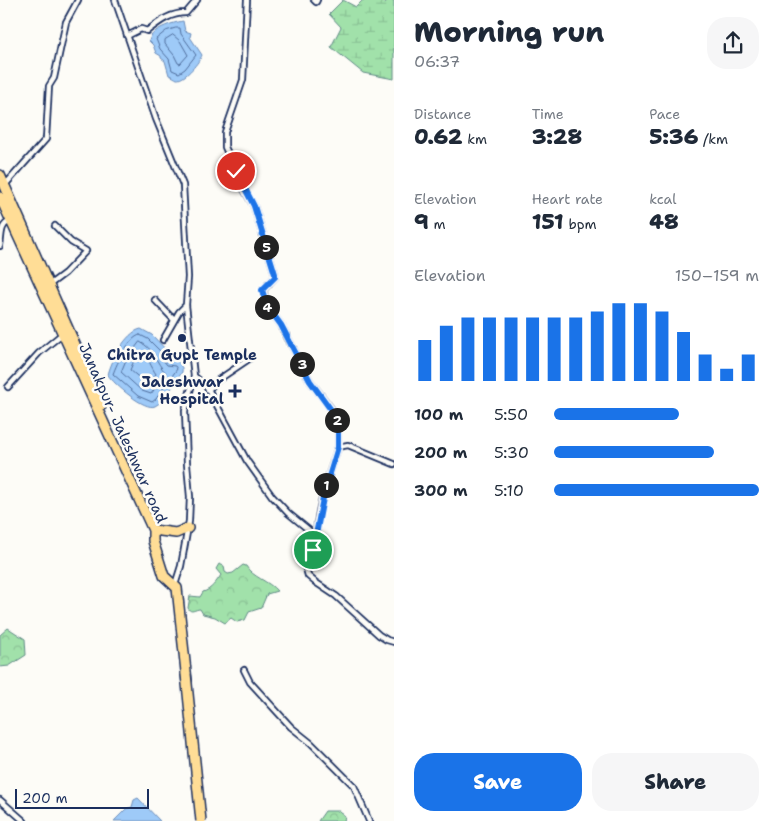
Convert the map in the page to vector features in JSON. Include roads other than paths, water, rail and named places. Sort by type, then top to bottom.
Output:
[{"type":"highway","points":[[0,175],[134,475],[134,486]]},
{"type":"highway","name":"Janakpur- Jaleshwar road","points":[[0,197],[154,530],[154,541],[164,576],[177,588],[197,777]]},
{"type":"highway","points":[[154,530],[176,533],[188,528]]},
{"type":"highway","name":"Janakpur- Jaleshwar road","points":[[186,674],[202,821],[197,777],[186,674]]},
{"type":"street","points":[[5,185],[46,139],[50,86],[54,78],[66,22],[78,0]]},
{"type":"street","points":[[115,0],[156,118],[183,184],[188,277],[186,305],[194,376],[185,411],[190,497],[188,528],[181,566],[175,585]]},
{"type":"street","points":[[127,36],[141,29],[147,32],[163,19],[176,13],[186,13],[197,0]]},
{"type":"street","points":[[247,0],[243,80],[225,132],[225,147],[254,206],[275,274],[275,277],[262,290],[267,306],[281,325],[310,381],[334,414],[338,423],[338,447],[324,493],[313,550],[305,565],[308,576],[336,596],[379,635],[394,642]]},
{"type":"street","points":[[0,246],[0,229],[10,221]]},
{"type":"street","points":[[50,285],[65,273],[86,251],[71,242],[55,226]]},
{"type":"street","points":[[155,300],[174,320]]},
{"type":"street","points":[[163,340],[179,312],[186,305]]},
{"type":"street","points":[[8,387],[39,354],[62,334]]},
{"type":"street","points":[[208,390],[218,380],[249,359]]},
{"type":"street","points":[[194,376],[208,390],[243,453],[272,496],[292,517],[315,535],[316,539]]},
{"type":"street","points":[[338,447],[348,445],[394,464]]},
{"type":"street","points":[[244,670],[250,682],[291,727],[311,743],[354,786],[369,821]]},
{"type":"street","points":[[0,800],[24,821]]},
{"type":"water","points":[[183,21],[185,31],[191,33],[190,37],[202,55],[184,77],[177,79],[169,75],[165,61],[156,53],[149,41],[158,29]]},
{"type":"water","points":[[141,329],[152,335],[170,354],[167,358],[171,362],[174,358],[182,368],[182,372],[170,391],[155,406],[144,405],[137,401],[108,375],[112,362],[125,341],[135,331]]},
{"type":"water","points":[[138,798],[160,821],[114,821],[126,809],[132,807],[134,800]]},
{"type":"place","name":"Chitra Gupt Temple","points":[[182,338]]},
{"type":"place","name":"Jaleshwar Hospital","points":[[235,391]]}]
